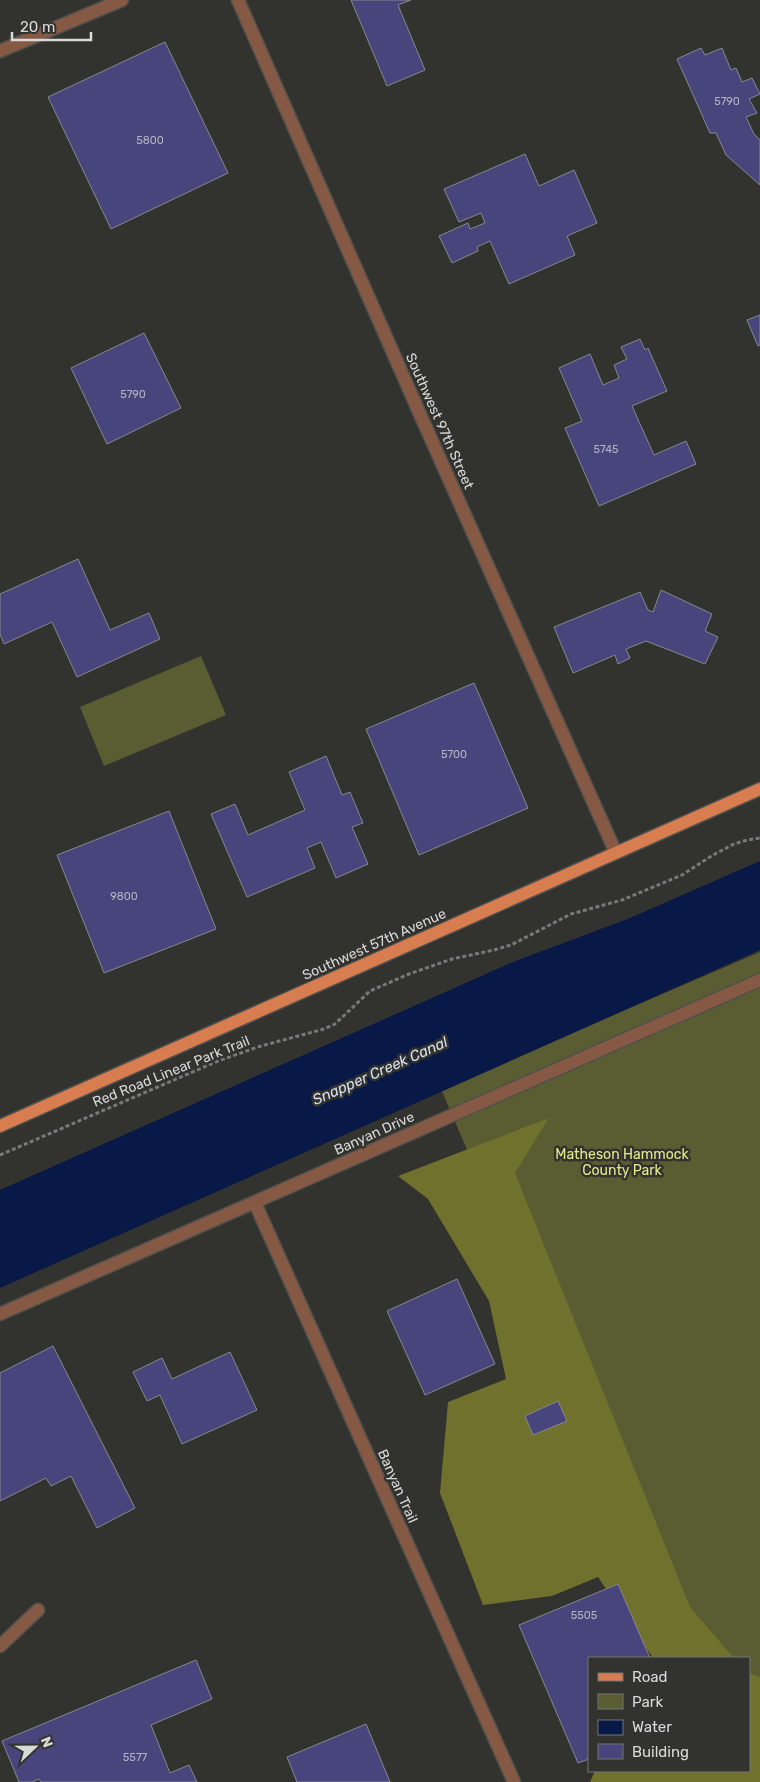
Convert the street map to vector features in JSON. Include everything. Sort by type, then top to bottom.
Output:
[{"type":"main road","name":"Southwest 57th Avenue","points":[[0,1126],[760,790]]},
{"type":"street","points":[[0,51],[122,0]]},
{"type":"street","name":"Southwest 97th Street","points":[[238,0],[616,853]]},
{"type":"street","name":"Banyan Drive","points":[[0,1314],[760,980]]},
{"type":"street","name":"Banyan Trail","points":[[255,1203],[514,1782]]},
{"type":"street","points":[[0,1646],[38,1610]]},
{"type":"path","name":"Red Road Linear Park Trail","points":[[0,1155],[218,1061],[261,1046],[324,1029],[335,1024],[370,991],[409,974],[452,959],[511,945],[571,914],[622,900],[682,875],[734,844],[760,838]]},
{"type":"green space","points":[[201,656],[226,715],[104,766],[80,707]]},
{"type":"green space","name":"Matheson Hammock County Park","points":[[760,952],[760,1782],[750,1772],[750,1657],[685,1657],[441,1089]]},
{"type":"shaded area","points":[[549,1118],[515,1173],[690,1607],[733,1657],[652,1657],[598,1577],[552,1596],[483,1605],[440,1493],[448,1402],[506,1379],[489,1301],[428,1199],[398,1176]]},
{"type":"shaded area","points":[[750,1673],[760,1677],[760,1782],[590,1782],[595,1772],[750,1772]]},
{"type":"water","name":"Snapper Creek Canal","points":[[760,861],[760,950],[0,1288],[0,1190],[513,962],[630,918]]},
{"type":"building","points":[[351,0],[411,0],[398,5],[425,70],[387,86]]},
{"type":"building","points":[[165,42],[228,173],[111,229],[48,97]]},
{"type":"building","points":[[701,48],[705,55],[722,48],[731,70],[736,68],[742,82],[752,78],[760,94],[749,99],[757,113],[746,117],[754,134],[760,140],[760,185],[726,155],[716,133],[710,133],[677,59]]},
{"type":"building","points":[[525,154],[539,186],[574,170],[597,223],[567,236],[575,255],[509,284],[490,241],[477,247],[478,251],[452,263],[439,236],[468,223],[470,229],[485,223],[481,213],[459,222],[444,189]]},
{"type":"building","points":[[760,315],[760,345],[758,346],[747,320]]},
{"type":"building","points":[[144,333],[181,408],[107,444],[71,368]]},
{"type":"building","points":[[640,339],[645,350],[648,348],[667,391],[632,406],[654,455],[686,441],[696,464],[599,506],[565,428],[582,421],[559,368],[590,354],[603,385],[619,378],[614,365],[627,359],[621,347]]},
{"type":"building","points":[[78,559],[110,630],[149,613],[160,639],[77,677],[52,622],[4,644],[0,634],[0,594]]},
{"type":"building","points":[[661,590],[712,614],[705,631],[718,637],[705,664],[646,641],[626,649],[630,658],[618,664],[615,655],[573,673],[554,627],[640,592],[648,610],[653,612]]},
{"type":"building","points":[[474,683],[528,808],[419,855],[366,729]]},
{"type":"building","points":[[326,756],[342,795],[350,792],[363,823],[352,827],[368,864],[336,878],[321,842],[307,848],[315,868],[247,897],[211,814],[235,804],[248,835],[305,810],[289,772]]},
{"type":"building","points":[[169,811],[216,929],[104,973],[57,855]]},
{"type":"building","points":[[457,1279],[495,1364],[425,1395],[387,1311]]},
{"type":"building","points":[[53,1346],[135,1508],[97,1528],[71,1476],[51,1486],[46,1478],[0,1501],[0,1373]]},
{"type":"building","points":[[230,1352],[257,1410],[182,1444],[160,1395],[147,1401],[133,1372],[162,1358],[172,1379]]},
{"type":"building","points":[[558,1401],[567,1421],[533,1435],[525,1416]]},
{"type":"building","points":[[618,1584],[650,1657],[588,1657],[588,1759],[578,1763],[519,1625]]},
{"type":"building","points":[[196,1660],[212,1699],[151,1725],[170,1773],[189,1765],[197,1782],[41,1782],[39,1779],[32,1782],[19,1782],[2,1741]]},
{"type":"building","points":[[366,1724],[390,1782],[297,1782],[287,1757]]}]
